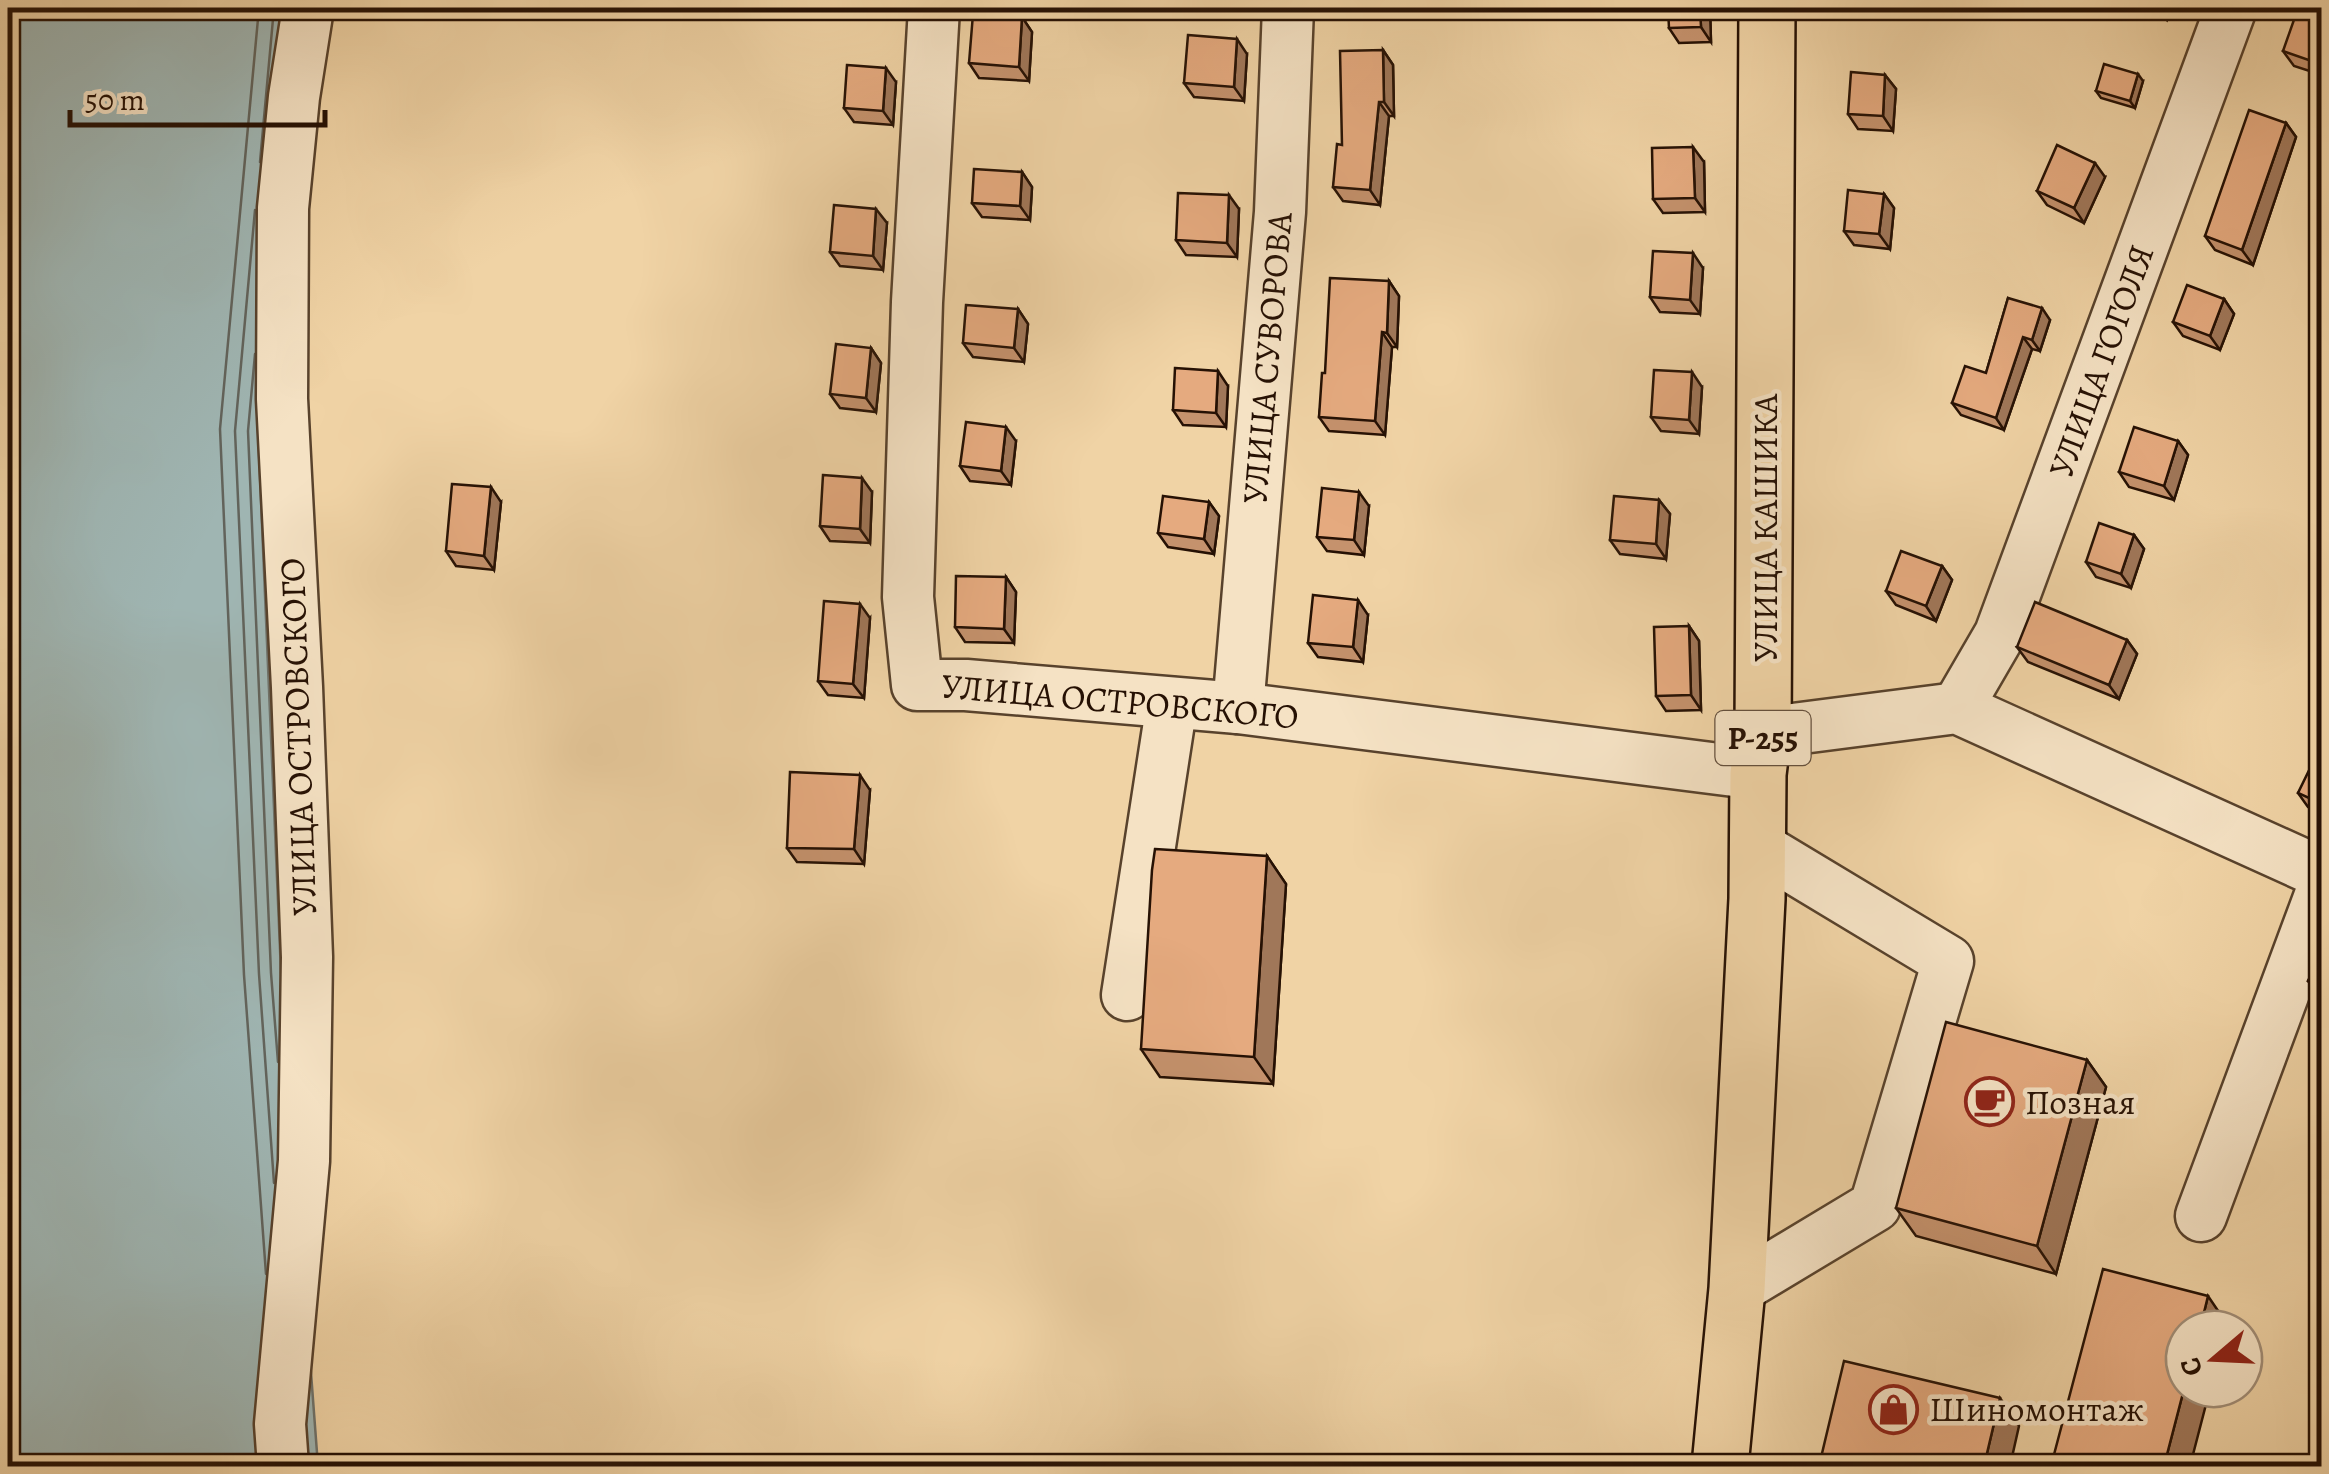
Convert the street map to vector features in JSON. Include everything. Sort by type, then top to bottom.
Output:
[{"type":"highway","name":"УЛИЦА КАШИКА","points":[[1720,1466],[1737,1290],[1757,899],[1768,8]]},
{"type":"street","name":"УЛИЦА ОСТРОВСКОГО","points":[[283,1466],[280,1424],[304,1160],[307,956],[282,399],[283,208],[308,8]]},
{"type":"street","name":"УЛИЦА ОСТРОВСКОГО","points":[[934,8],[918,302],[908,597],[917,685],[966,684],[1760,753],[1957,708]]},
{"type":"street","name":"УЛИЦА СУВОРОВА","points":[[1238,708],[1280,212],[1288,8]]},
{"type":"street","name":"УЛИЦА ГОГОЛЯ","points":[[1957,708],[2000,634],[2231,8]]},
{"type":"street","points":[[1127,995],[1172,702]]},
{"type":"street","points":[[1957,708],[2322,873]]},
{"type":"street","points":[[1737,1290],[1875,1206],[1948,961],[1758,846]]},
{"type":"street","points":[[2200,1216],[2322,890]]},
{"type":"water","points":[[8,8],[297,8],[258,430],[281,973],[318,1466],[8,1466]]},
{"type":"building","points":[[1668,8],[1700,8],[1701,27],[1669,28]]},
{"type":"building","points":[[973,14],[1022,17],[1019,67],[969,63]]},
{"type":"building","points":[[2296,14],[2322,23],[2320,64],[2283,51]]},
{"type":"building","points":[[1188,35],[1237,39],[1234,87],[1184,83]]},
{"type":"building","points":[[1383,50],[1384,102],[1379,102],[1370,190],[1333,187],[1337,144],[1342,145],[1340,51]]},
{"type":"building","points":[[2104,64],[2138,74],[2130,101],[2096,91]]},
{"type":"building","points":[[847,65],[886,68],[883,111],[844,108]]},
{"type":"building","points":[[1851,72],[1885,75],[1883,116],[1848,114]]},
{"type":"building","points":[[2249,110],[2286,123],[2242,250],[2205,236]]},
{"type":"building","points":[[2057,145],[2095,163],[2074,208],[2037,191]]},
{"type":"building","points":[[1693,147],[1695,198],[1653,199],[1652,148]]},
{"type":"building","points":[[974,169],[1022,172],[1020,206],[972,203]]},
{"type":"building","points":[[1848,190],[1884,194],[1879,234],[1844,231]]},
{"type":"building","points":[[1178,193],[1229,195],[1227,243],[1176,240]]},
{"type":"building","points":[[834,205],[876,209],[873,256],[830,252]]},
{"type":"building","points":[[1653,251],[1693,253],[1690,300],[1650,297]]},
{"type":"building","points":[[1330,278],[1389,281],[1387,333],[1382,332],[1375,421],[1319,417]]},
{"type":"building","points":[[2187,285],[2224,299],[2210,336],[2173,322]]},
{"type":"building","points":[[2008,298],[2042,308],[2032,340],[2023,337],[1996,418],[1952,403],[1965,366],[1986,373]]},
{"type":"building","points":[[966,305],[1018,309],[1014,348],[963,343]]},
{"type":"building","points":[[836,344],[871,348],[866,398],[830,394]]},
{"type":"building","points":[[1175,368],[1218,371],[1216,413],[1173,410]]},
{"type":"building","points":[[1654,370],[1692,372],[1689,420],[1651,417]]},
{"type":"building","points":[[966,422],[1006,427],[1001,471],[960,466]]},
{"type":"building","points":[[2134,427],[2178,441],[2164,486],[2119,472]]},
{"type":"building","points":[[823,475],[862,478],[860,529],[820,526]]},
{"type":"building","points":[[452,484],[491,487],[484,556],[446,551]]},
{"type":"building","points":[[1322,488],[1359,492],[1354,540],[1317,537]]},
{"type":"building","points":[[1163,496],[1209,502],[1204,539],[1158,533]]},
{"type":"building","points":[[1614,496],[1659,500],[1656,544],[1610,540]]},
{"type":"building","points":[[2099,523],[2134,535],[2121,574],[2086,562]]},
{"type":"building","points":[[1901,551],[1942,566],[1926,606],[1886,591]]},
{"type":"building","points":[[956,576],[1006,577],[1004,629],[955,627]]},
{"type":"building","points":[[1313,595],[1358,600],[1353,647],[1308,643]]},
{"type":"building","points":[[824,601],[860,604],[853,684],[818,681]]},
{"type":"building","points":[[2035,602],[2127,640],[2109,685],[2017,647]]},
{"type":"building","points":[[1689,626],[1691,695],[1656,696],[1654,627]]},
{"type":"building","points":[[2316,756],[2322,759],[2322,804],[2298,793]]},
{"type":"building","points":[[790,772],[860,775],[854,849],[787,848]]},
{"type":"building","points":[[1155,849],[1267,856],[1254,1057],[1141,1049]]},
{"type":"building","points":[[2322,953],[2322,987],[2308,981]]},
{"type":"building","points":[[1946,1022],[2087,1060],[2037,1246],[1896,1208]]},
{"type":"building","points":[[2103,1269],[2208,1296],[2205,1309],[2164,1309],[2164,1409],[2179,1409],[2164,1466],[2051,1466]]},
{"type":"building","points":[[1844,1361],[2000,1398],[1984,1466],[1819,1466]]},
{"type":"place","name":"Позная","points":[[1990,1102]]},
{"type":"place","name":"Шиномонтаж","points":[[1894,1409]]}]
